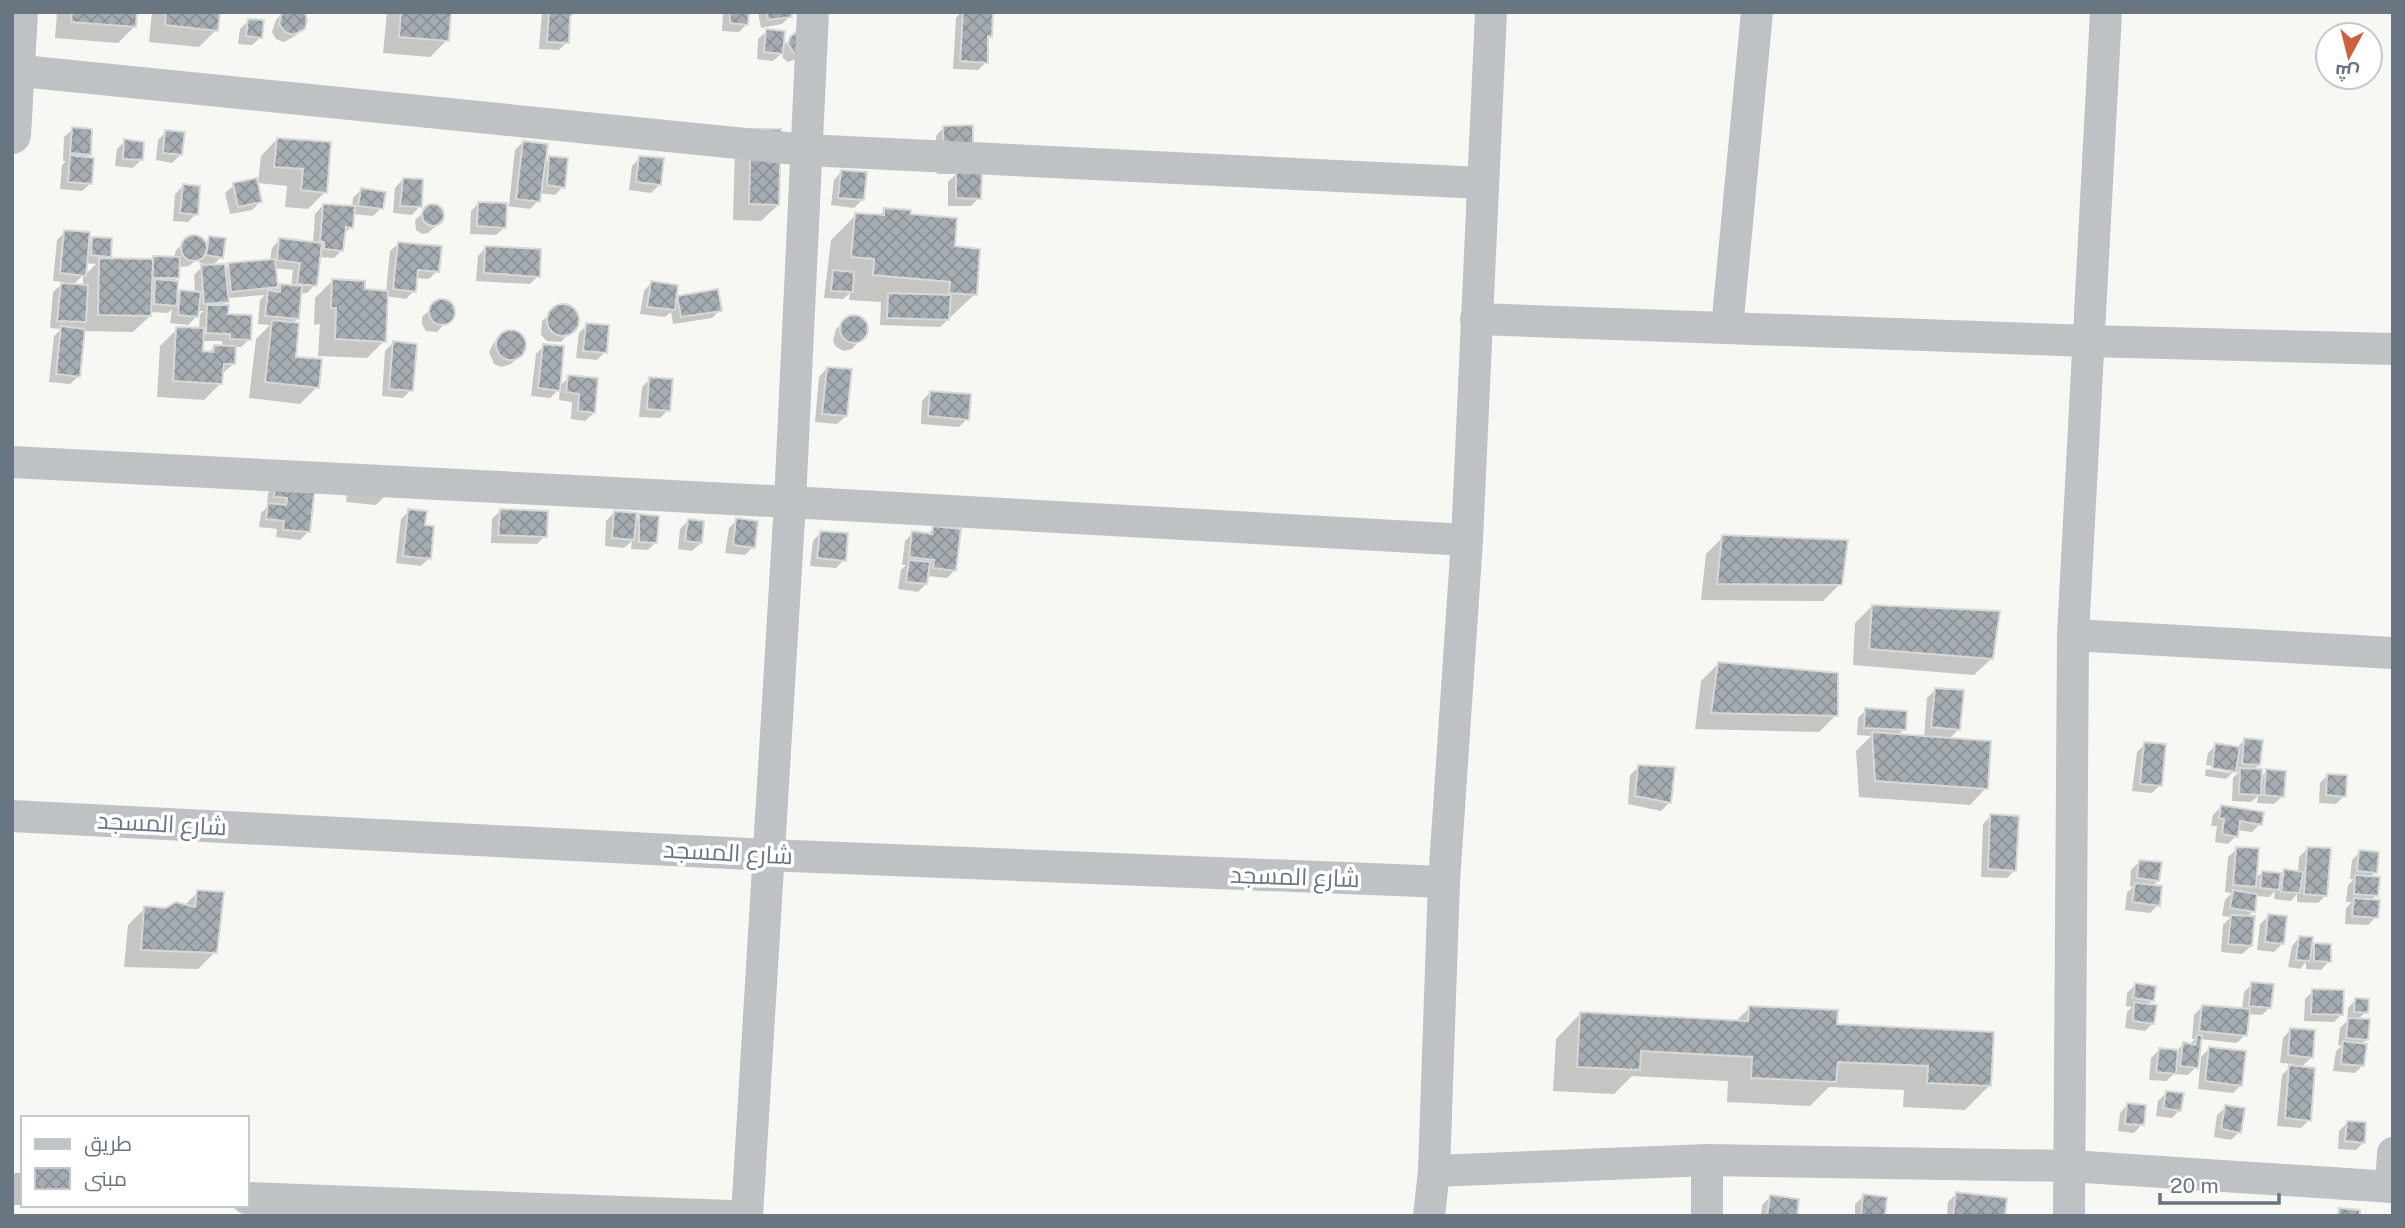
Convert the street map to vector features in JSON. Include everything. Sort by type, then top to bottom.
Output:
[{"type":"street","points":[[12,135],[19,12]]},
{"type":"street","points":[[747,1216],[790,502],[813,12]]},
{"type":"street","points":[[1429,1216],[1434,1171],[1444,883],[1467,540],[1491,12]]},
{"type":"street","points":[[1727,328],[1757,12]]},
{"type":"street","points":[[2069,1216],[2073,635],[2106,12]]},
{"type":"street","points":[[15,70],[806,150],[1482,183]]},
{"type":"street","points":[[1476,319],[2393,349]]},
{"type":"street","points":[[12,463],[790,502],[1467,540]]},
{"type":"street","points":[[2073,635],[2393,653]]},
{"type":"street","name":"شارع المسجد","points":[[12,816],[767,855],[1444,883]]},
{"type":"street","points":[[1434,1171],[1707,1160],[2070,1166],[2392,1187],[2393,1153]]},
{"type":"street","points":[[1707,1160],[1707,1216]]},
{"type":"street","points":[[248,1198],[305,1208],[731,1216]]},
{"type":"building","points":[[72,12],[137,12],[136,27],[71,22]]},
{"type":"building","points":[[166,12],[220,12],[218,31],[165,25]]},
{"type":"building","points":[[282,12],[305,12],[305,29],[293,35],[285,32],[279,24]]},
{"type":"building","points":[[401,12],[451,12],[449,41],[399,37]]},
{"type":"building","points":[[549,12],[574,12],[570,17],[569,43],[547,42]]},
{"type":"building","points":[[730,12],[749,12],[748,25],[730,23]]},
{"type":"building","points":[[767,12],[791,12],[792,17],[768,20]]},
{"type":"building","points":[[963,12],[993,12],[992,37],[988,36],[988,63],[960,61]]},
{"type":"building","points":[[248,19],[264,20],[262,38],[246,36]]},
{"type":"building","points":[[766,29],[785,31],[783,54],[764,52]]},
{"type":"building","points":[[796,32],[803,33],[797,55],[788,44],[790,37]]},
{"type":"building","points":[[973,125],[973,167],[944,167],[943,126]]},
{"type":"building","points":[[72,127],[92,129],[91,155],[70,153]]},
{"type":"building","points":[[751,129],[781,129],[779,205],[749,204]]},
{"type":"building","points":[[165,130],[185,132],[182,155],[163,153]]},
{"type":"building","points":[[277,138],[331,142],[327,193],[301,190],[303,169],[274,167]]},
{"type":"building","points":[[124,139],[144,142],[143,160],[123,159]]},
{"type":"building","points":[[523,141],[548,144],[540,202],[516,199]]},
{"type":"building","points":[[70,155],[94,158],[92,184],[68,182]]},
{"type":"building","points":[[549,156],[568,158],[565,188],[547,185]]},
{"type":"building","points":[[639,156],[664,158],[661,185],[636,182]]},
{"type":"building","points":[[841,170],[867,172],[864,200],[838,198]]},
{"type":"building","points":[[956,172],[982,173],[981,199],[956,198]]},
{"type":"building","points":[[257,178],[262,202],[238,207],[233,183]]},
{"type":"building","points":[[403,178],[423,179],[422,207],[400,206]]},
{"type":"building","points":[[183,184],[200,186],[198,215],[180,213]]},
{"type":"building","points":[[361,188],[386,192],[383,209],[358,206]]},
{"type":"building","points":[[478,202],[507,203],[506,228],[477,226]]},
{"type":"building","points":[[323,204],[355,206],[353,228],[346,227],[343,251],[324,249],[324,242],[320,241]]},
{"type":"building","points":[[429,204],[437,204],[444,211],[444,219],[437,226],[429,226],[422,219],[422,211]]},
{"type":"building","points":[[884,208],[911,210],[911,214],[957,218],[955,246],[980,249],[977,295],[949,293],[950,282],[873,275],[874,259],[851,257],[855,213],[884,215]]},
{"type":"building","points":[[64,230],[90,232],[86,276],[60,273]]},
{"type":"building","points":[[194,235],[203,239],[207,248],[203,257],[194,261],[185,257],[181,248],[185,239]]},
{"type":"building","points":[[209,236],[226,238],[223,258],[206,255]]},
{"type":"building","points":[[92,237],[112,238],[111,257],[91,255]]},
{"type":"building","points":[[279,238],[322,243],[317,286],[297,284],[300,263],[277,260]]},
{"type":"building","points":[[398,242],[442,246],[439,272],[418,270],[416,292],[393,289]]},
{"type":"building","points":[[485,246],[541,249],[540,277],[484,273]]},
{"type":"building","points":[[153,256],[180,257],[179,278],[152,278]]},
{"type":"building","points":[[99,258],[153,259],[151,316],[98,315]]},
{"type":"building","points":[[275,259],[278,287],[231,292],[228,263]]},
{"type":"building","points":[[225,264],[229,302],[204,304],[201,265]]},
{"type":"building","points":[[833,270],[854,272],[853,292],[831,291]]},
{"type":"building","points":[[155,279],[178,281],[177,306],[154,304]]},
{"type":"building","points":[[332,279],[365,281],[365,289],[388,291],[386,342],[335,339],[336,308],[331,308]]},
{"type":"building","points":[[651,281],[678,285],[675,310],[647,307]]},
{"type":"building","points":[[61,283],[88,285],[86,322],[57,321]]},
{"type":"building","points":[[280,284],[302,286],[299,319],[265,316],[268,290],[280,292]]},
{"type":"building","points":[[718,289],[722,311],[681,317],[677,296]]},
{"type":"building","points":[[180,290],[201,292],[198,317],[178,315]]},
{"type":"building","points":[[888,293],[951,295],[949,320],[887,318]]},
{"type":"building","points":[[442,299],[451,303],[455,312],[451,321],[442,325],[433,321],[429,312],[433,303]]},
{"type":"building","points":[[563,304],[574,309],[579,320],[574,331],[563,336],[552,331],[547,320],[552,309]]},
{"type":"building","points":[[207,305],[229,305],[228,314],[252,315],[251,340],[230,339],[230,334],[206,333]]},
{"type":"building","points":[[854,315],[864,319],[868,329],[864,339],[854,343],[844,339],[840,329],[844,319]]},
{"type":"building","points":[[272,320],[299,323],[296,357],[322,359],[319,388],[265,382]]},
{"type":"building","points":[[586,323],[609,325],[607,353],[583,351]]},
{"type":"building","points":[[61,326],[85,329],[80,377],[56,374]]},
{"type":"building","points":[[176,327],[204,328],[203,351],[213,352],[214,345],[236,346],[235,364],[224,364],[222,384],[173,381]]},
{"type":"building","points":[[511,330],[522,334],[526,345],[522,356],[511,360],[500,356],[496,345],[500,334]]},
{"type":"building","points":[[393,341],[417,344],[413,391],[389,389]]},
{"type":"building","points":[[543,344],[564,346],[560,391],[538,388]]},
{"type":"building","points":[[827,367],[852,369],[847,416],[822,414]]},
{"type":"building","points":[[568,375],[598,378],[595,413],[578,411],[579,394],[566,392]]},
{"type":"building","points":[[649,377],[673,379],[670,411],[647,409]]},
{"type":"building","points":[[930,391],[971,394],[969,420],[928,416]]},
{"type":"building","points":[[276,483],[315,487],[310,532],[283,530],[284,521],[266,519],[268,503],[286,505],[287,498],[274,497]]},
{"type":"building","points":[[408,509],[427,511],[425,525],[434,526],[431,559],[403,556]]},
{"type":"building","points":[[500,509],[548,511],[547,537],[498,535]]},
{"type":"building","points":[[614,511],[637,513],[634,540],[612,538]]},
{"type":"building","points":[[639,514],[659,516],[657,543],[639,542]]},
{"type":"building","points":[[736,518],[758,521],[755,548],[733,545]]},
{"type":"building","points":[[688,519],[704,521],[702,543],[685,541]]},
{"type":"building","points":[[933,526],[961,529],[956,571],[933,568],[934,560],[909,557],[912,531],[932,534]]},
{"type":"building","points":[[820,531],[848,533],[846,561],[817,558]]},
{"type":"building","points":[[1722,535],[1848,540],[1842,585],[1717,584]]},
{"type":"building","points":[[909,560],[930,562],[927,584],[906,582]]},
{"type":"building","points":[[1872,605],[2000,611],[1993,659],[1869,649]]},
{"type":"building","points":[[1718,662],[1838,673],[1838,716],[1711,713]]},
{"type":"building","points":[[1935,688],[1964,690],[1960,730],[1931,727]]},
{"type":"building","points":[[1865,708],[1907,711],[1906,730],[1864,728]]},
{"type":"building","points":[[1872,732],[1991,741],[1988,789],[1875,781]]},
{"type":"building","points":[[2244,738],[2263,740],[2260,765],[2242,764]]},
{"type":"building","points":[[2144,742],[2166,744],[2162,786],[2140,784]]},
{"type":"building","points":[[2215,743],[2240,747],[2236,772],[2212,768]]},
{"type":"building","points":[[1638,765],[1675,767],[1671,803],[1635,796]]},
{"type":"building","points":[[2240,768],[2262,769],[2261,795],[2239,794]]},
{"type":"building","points":[[2266,769],[2286,771],[2284,797],[2264,795]]},
{"type":"building","points":[[2327,774],[2347,775],[2346,797],[2326,795]]},
{"type":"building","points":[[2221,805],[2264,812],[2262,825],[2240,821],[2238,837],[2222,834],[2224,819],[2219,818]]},
{"type":"building","points":[[1990,814],[2019,816],[2016,871],[1988,869]]},
{"type":"building","points":[[2236,847],[2259,848],[2256,887],[2233,885]]},
{"type":"building","points":[[2307,847],[2331,848],[2327,896],[2304,894]]},
{"type":"building","points":[[2359,850],[2379,852],[2377,873],[2357,871]]},
{"type":"building","points":[[2139,860],[2162,862],[2159,881],[2137,878]]},
{"type":"building","points":[[2284,869],[2303,872],[2300,893],[2281,892]]},
{"type":"building","points":[[2262,871],[2281,873],[2279,890],[2260,888]]},
{"type":"building","points":[[2355,875],[2380,877],[2378,896],[2354,894]]},
{"type":"building","points":[[2135,883],[2162,886],[2160,906],[2132,902]]},
{"type":"building","points":[[197,890],[224,892],[217,953],[141,950],[144,906],[166,908],[176,902],[195,907]]},
{"type":"building","points":[[2233,890],[2257,894],[2255,912],[2230,908]]},
{"type":"building","points":[[2354,898],[2380,900],[2378,918],[2352,916]]},
{"type":"building","points":[[2268,914],[2287,916],[2284,944],[2265,942]]},
{"type":"building","points":[[2231,915],[2255,916],[2252,946],[2228,944]]},
{"type":"building","points":[[2299,936],[2313,937],[2310,961],[2296,960]]},
{"type":"building","points":[[2314,943],[2331,944],[2331,962],[2314,961]]},
{"type":"building","points":[[2251,982],[2274,984],[2271,1008],[2249,1006]]},
{"type":"building","points":[[2135,983],[2156,986],[2154,1001],[2133,998]]},
{"type":"building","points":[[2312,989],[2344,990],[2343,1015],[2311,1014]]},
{"type":"building","points":[[2355,998],[2369,999],[2368,1013],[2354,1012]]},
{"type":"building","points":[[2134,1002],[2157,1005],[2154,1024],[2133,1021]]},
{"type":"building","points":[[2202,1005],[2250,1009],[2247,1036],[2199,1031]]},
{"type":"building","points":[[1749,1006],[1838,1010],[1837,1024],[1994,1032],[1991,1086],[1927,1083],[1928,1066],[1838,1062],[1836,1082],[1751,1078],[1752,1057],[1641,1051],[1640,1070],[1577,1067],[1580,1012],[1748,1021]]},
{"type":"building","points":[[2348,1018],[2370,1019],[2368,1040],[2346,1038]]},
{"type":"building","points":[[2290,1028],[2315,1030],[2313,1058],[2288,1055]]},
{"type":"building","points":[[2197,1035],[2202,1035],[2198,1068],[2180,1066],[2183,1042],[2195,1045]]},
{"type":"building","points":[[2343,1041],[2367,1044],[2364,1066],[2341,1064]]},
{"type":"building","points":[[2209,1047],[2246,1051],[2242,1086],[2205,1081]]},
{"type":"building","points":[[2159,1048],[2178,1050],[2176,1074],[2156,1072]]},
{"type":"building","points":[[2289,1065],[2315,1068],[2311,1121],[2285,1118]]},
{"type":"building","points":[[2166,1091],[2184,1093],[2181,1111],[2163,1108]]},
{"type":"building","points":[[2127,1103],[2146,1105],[2144,1125],[2125,1124]]},
{"type":"building","points":[[2225,1105],[2245,1108],[2241,1133],[2221,1129]]},
{"type":"building","points":[[2347,1121],[2366,1122],[2365,1143],[2345,1141]]},
{"type":"building","points":[[1956,1192],[2007,1198],[2005,1216],[1953,1216]]},
{"type":"building","points":[[1863,1194],[1887,1197],[1885,1216],[1861,1216]]},
{"type":"building","points":[[1770,1195],[1799,1199],[1797,1216],[1767,1216]]},
{"type":"building","points":[[2339,1208],[2360,1210],[2360,1216],[2338,1216]]}]
